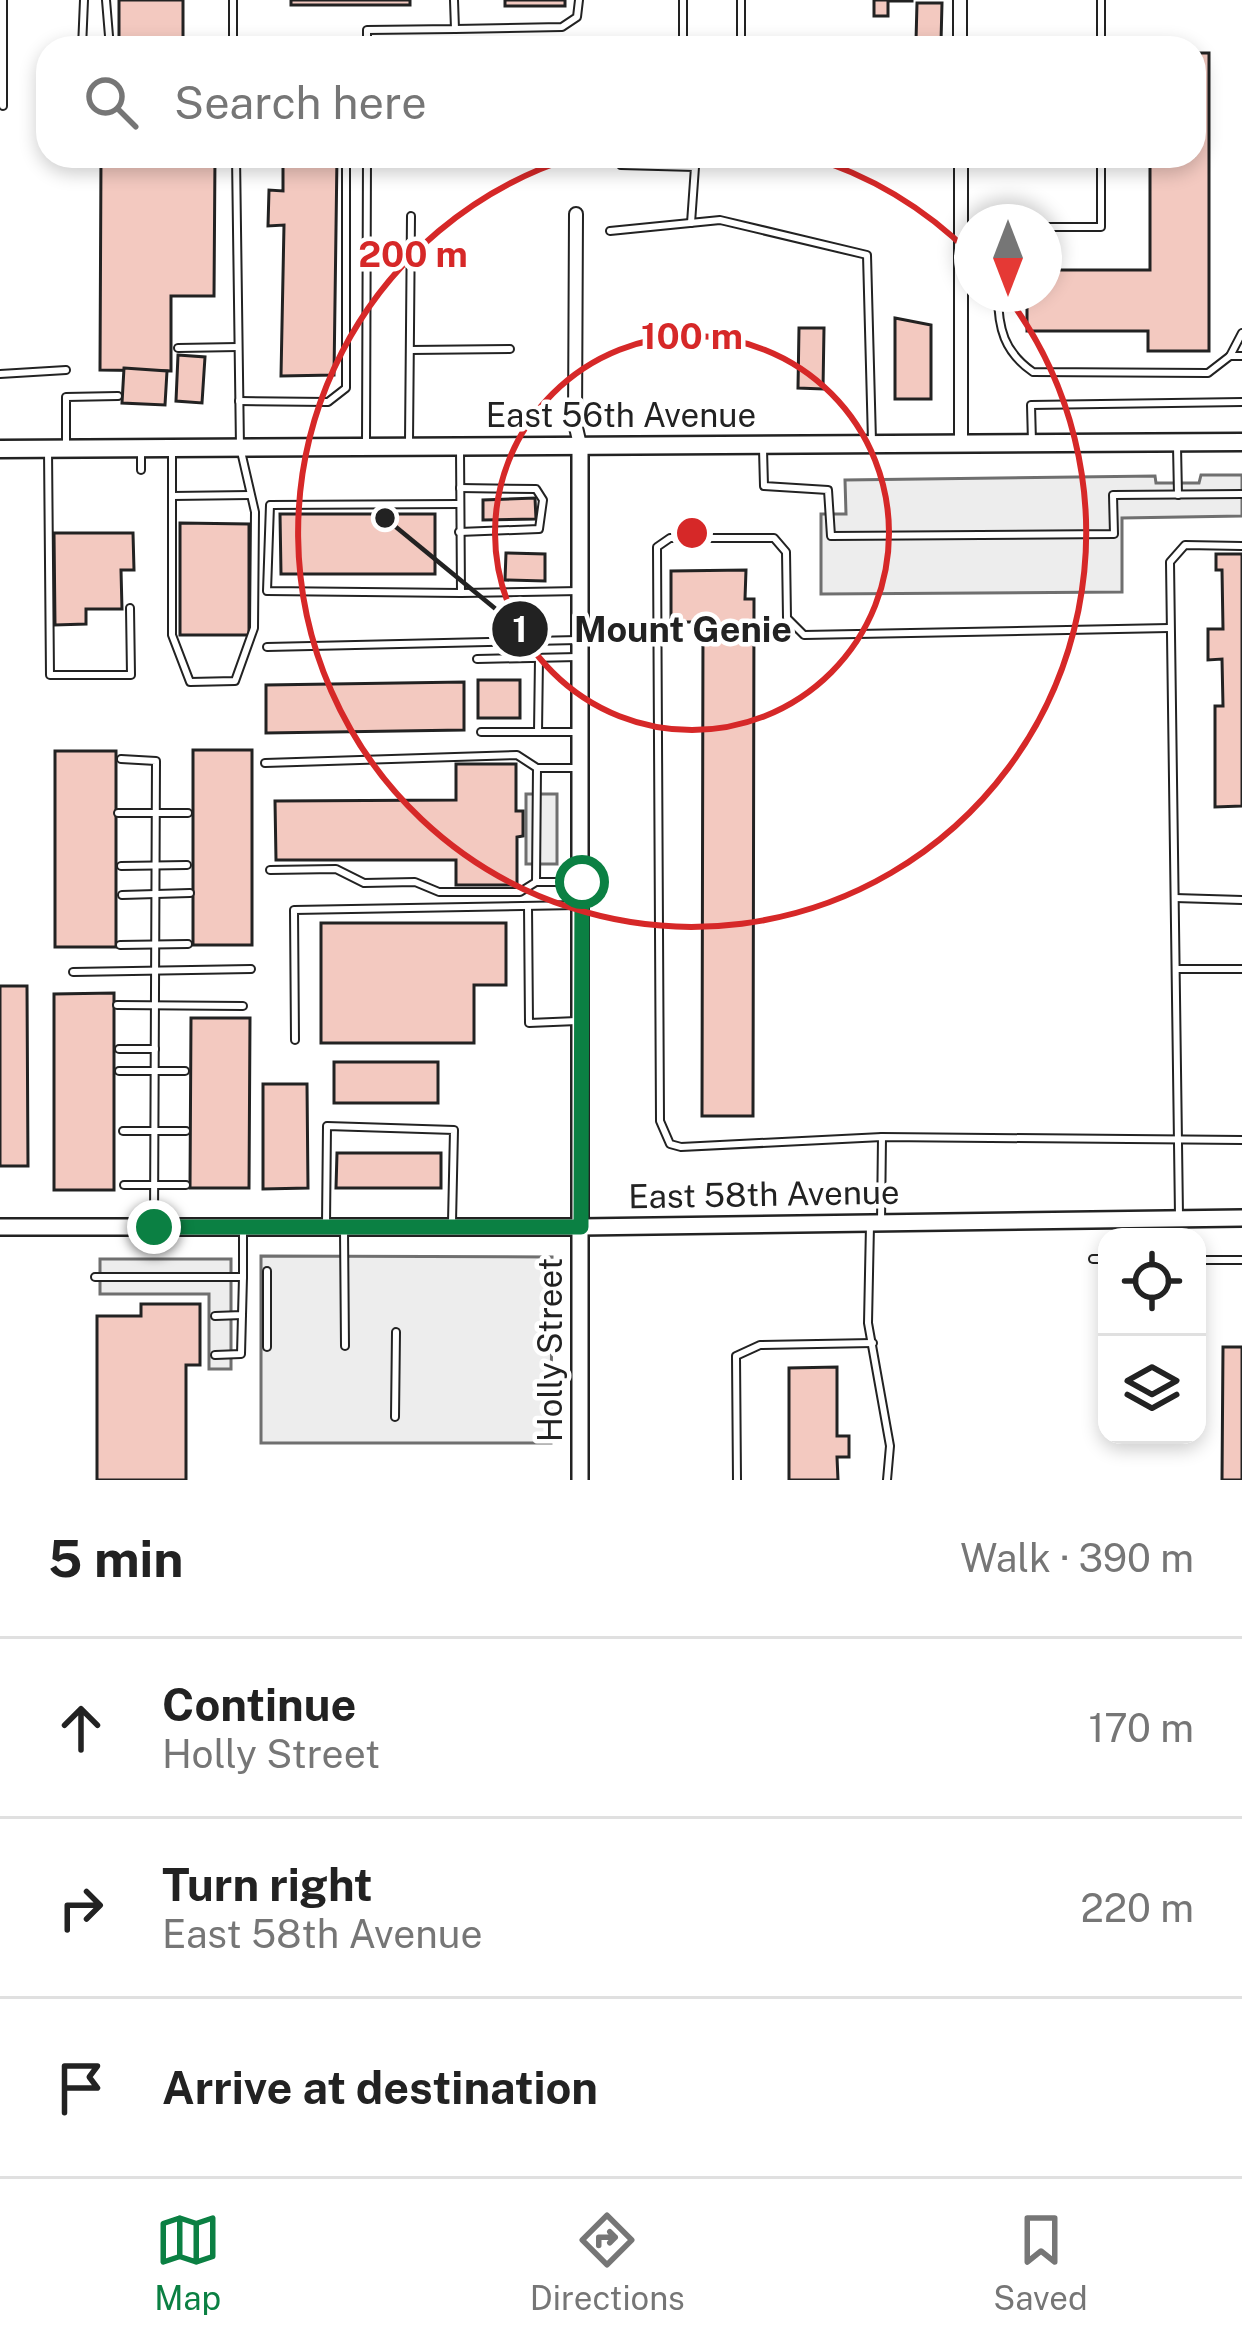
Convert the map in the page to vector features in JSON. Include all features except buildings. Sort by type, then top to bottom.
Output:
[{"type":"main road","name":"East 56th Avenue","points":[[0,448],[1242,442]]},
{"type":"street","points":[[960,0],[960,36]]},
{"type":"street","points":[[961,168],[961,444]]},
{"type":"street","name":"Holly Street","points":[[576,214],[575,423],[580,445],[582,592],[580,1480]]},
{"type":"street","name":"East 58th Avenue","points":[[0,1227],[581,1227],[1242,1218]]},
{"type":"lane","points":[[3,0],[3,106]]},
{"type":"lane","points":[[82,36],[84,0]]},
{"type":"lane","points":[[106,0],[109,36]]},
{"type":"lane","points":[[231,36],[233,0]]},
{"type":"lane","points":[[454,0],[455,29]]},
{"type":"lane","points":[[367,36],[367,30],[562,27],[577,16],[578,0]]},
{"type":"lane","points":[[683,0],[683,36]]},
{"type":"lane","points":[[741,0],[741,36]]},
{"type":"lane","points":[[1101,0],[1101,36]]},
{"type":"lane","points":[[172,447],[172,635],[190,682],[235,681],[254,628],[255,512],[240,447],[236,168]]},
{"type":"lane","points":[[239,401],[328,402],[346,388],[346,168]]},
{"type":"lane","points":[[366,446],[367,168]]},
{"type":"lane","points":[[691,223],[695,168]]},
{"type":"lane","points":[[1062,227],[1101,226],[1101,168]]},
{"type":"lane","points":[[410,446],[411,216]]},
{"type":"lane","points":[[610,231],[720,220],[867,255],[872,444]]},
{"type":"lane","points":[[998,312],[998,324],[1013,358],[1034,372],[1208,373],[1230,356],[1242,333]]},
{"type":"lane","points":[[178,348],[238,347]]},
{"type":"lane","points":[[410,350],[510,349]]},
{"type":"lane","points":[[1230,356],[1242,356]]},
{"type":"lane","points":[[0,374],[67,370]]},
{"type":"lane","points":[[118,396],[66,397],[57,448],[50,675],[131,675],[130,608]]},
{"type":"lane","points":[[1032,443],[1031,404],[1242,402]]},
{"type":"lane","points":[[1177,442],[1178,495]]},
{"type":"lane","points":[[763,445],[764,485],[828,490],[830,536],[1114,534],[1113,495],[1242,494]]},
{"type":"lane","points":[[460,446],[461,593]]},
{"type":"lane","points":[[141,448],[142,470]]},
{"type":"lane","points":[[459,532],[533,532],[542,524],[543,500],[536,489],[460,488]]},
{"type":"lane","points":[[172,496],[250,495]]},
{"type":"lane","points":[[459,504],[270,505],[267,592],[582,592]]},
{"type":"lane","points":[[1169,628],[804,635],[787,618],[786,552],[774,538],[670,538],[657,547],[663,1133],[670,1144],[681,1147],[881,1137],[1242,1140]]},
{"type":"lane","points":[[1179,1218],[1170,562],[1185,545],[1242,546]]},
{"type":"lane","points":[[267,647],[582,648]]},
{"type":"lane","points":[[477,659],[539,658],[582,648]]},
{"type":"lane","points":[[538,732],[539,658]]},
{"type":"lane","points":[[481,732],[582,731]]},
{"type":"lane","points":[[265,763],[517,755],[537,768],[582,768]]},
{"type":"lane","points":[[121,759],[156,761],[154,1227]]},
{"type":"lane","points":[[536,882],[537,768]]},
{"type":"lane","points":[[118,813],[188,813]]},
{"type":"lane","points":[[121,866],[188,865]]},
{"type":"lane","points":[[271,870],[337,869],[364,883],[415,882],[439,892],[520,892],[536,882],[582,882]]},
{"type":"lane","points":[[122,895],[190,893]]},
{"type":"lane","points":[[1175,898],[1242,900]]},
{"type":"lane","points":[[295,1040],[294,910],[582,905]]},
{"type":"lane","points":[[528,906],[529,1023],[581,1021]]},
{"type":"lane","points":[[120,945],[188,944]]},
{"type":"lane","points":[[73,972],[251,969]]},
{"type":"lane","points":[[1176,969],[1242,969]]},
{"type":"lane","points":[[117,1005],[243,1006]]},
{"type":"lane","points":[[119,1048],[155,1048]]},
{"type":"lane","points":[[119,1071],[185,1071]]},
{"type":"lane","points":[[326,1227],[327,1126],[454,1130],[452,1227]]},
{"type":"lane","points":[[123,1132],[186,1131]]},
{"type":"lane","points":[[881,1137],[873,1343],[890,1446],[886,1480]]},
{"type":"lane","points":[[124,1185],[186,1185]]},
{"type":"lane","points":[[215,1355],[242,1354],[243,1227]]},
{"type":"lane","points":[[344,1227],[345,1346]]},
{"type":"lane","points":[[1093,1259],[1098,1259]]},
{"type":"lane","points":[[1206,1260],[1242,1260]]},
{"type":"lane","points":[[267,1271],[267,1347]]},
{"type":"lane","points":[[95,1277],[243,1277]]},
{"type":"lane","points":[[215,1316],[242,1315]]},
{"type":"lane","points":[[395,1417],[396,1332]]},
{"type":"lane","points":[[737,1480],[736,1356],[760,1345],[873,1343]]},
{"type":"shaded area","points":[[1201,475],[1242,475],[1242,516],[1122,518],[1122,592],[821,594],[821,514],[846,514],[845,480],[1155,476],[1156,483],[1199,483]]},
{"type":"shaded area","points":[[526,794],[557,794],[557,864],[526,864]]},
{"type":"shaded area","points":[[261,1256],[552,1257],[551,1443],[261,1443]]},
{"type":"shaded area","points":[[100,1259],[231,1259],[231,1369],[209,1369],[209,1294],[100,1294]]},
{"type":"place","name":"Mount Genie","points":[[385,518]]},
{"type":"route","points":[[154,1227],[581,1227],[582,882]]}]
